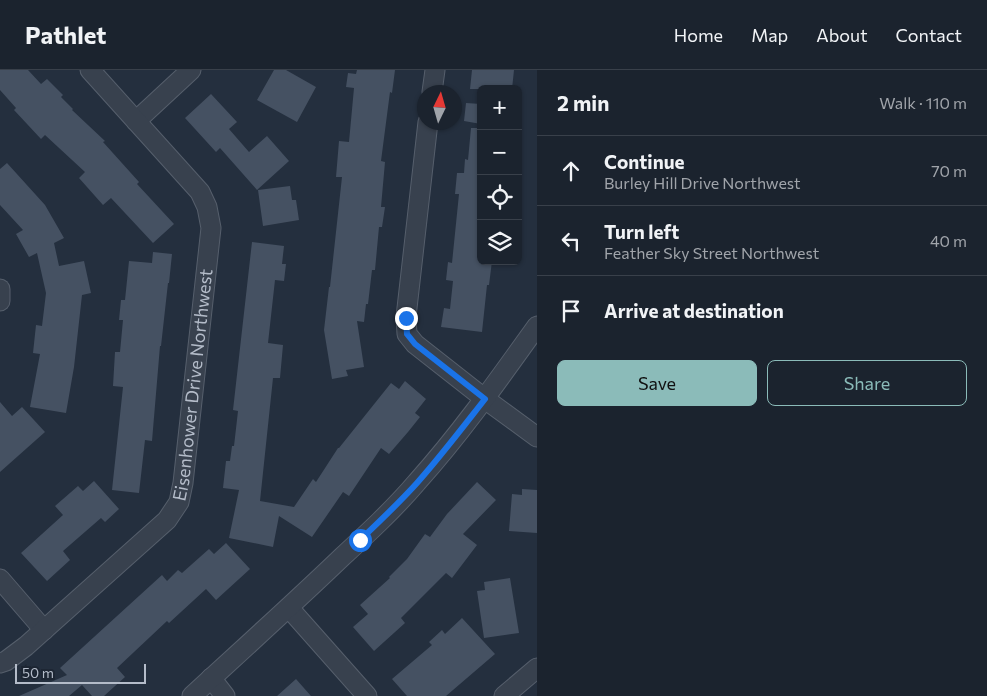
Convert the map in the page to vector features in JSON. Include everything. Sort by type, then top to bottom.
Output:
[{"type":"street","name":"Eisenhower Drive Northwest","points":[[0,663],[6,661],[26,646],[167,520],[179,502],[184,483],[211,228],[207,207],[200,192],[90,70]]},
{"type":"street","points":[[136,121],[191,70]]},
{"type":"street","points":[[433,85],[434,70]]},
{"type":"street","points":[[427,130],[406,318],[407,334],[415,344],[537,437]]},
{"type":"street","points":[[0,289],[0,301]]},
{"type":"street","points":[[192,696],[289,608],[387,515],[417,483],[485,399],[537,326]]},
{"type":"street","points":[[0,579],[44,630]]},
{"type":"street","points":[[289,608],[367,696]]},
{"type":"street","points":[[504,696],[537,668]]},
{"type":"street","points":[[211,678],[225,696]]},
{"type":"building","points":[[0,70],[28,70],[41,84],[47,79],[63,95],[61,97],[72,110],[105,141],[103,142],[139,182],[137,184],[174,224],[153,243],[111,198],[103,205],[79,178],[85,172],[45,135],[41,139],[14,110],[16,108],[0,90]]},
{"type":"building","points":[[274,70],[286,70],[316,87],[297,122],[257,100]]},
{"type":"building","points":[[357,70],[395,70],[392,93],[390,92],[381,161],[385,162],[381,207],[385,207],[382,227],[379,227],[375,270],[372,270],[364,322],[357,321],[364,367],[346,370],[348,376],[332,379],[324,330],[342,177],[336,177],[339,141],[349,142],[354,88],[346,87],[348,73],[356,74]]},
{"type":"building","points":[[472,70],[514,70],[512,85],[477,85],[477,89],[470,89]]},
{"type":"building","points":[[211,94],[237,122],[229,129],[249,152],[267,136],[289,161],[257,190],[220,148],[216,152],[185,118]]},
{"type":"building","points":[[466,103],[477,104],[477,123],[464,121]]},
{"type":"building","points":[[471,128],[477,128],[477,265],[492,265],[489,285],[487,285],[482,332],[441,327],[444,308],[450,309],[453,281],[446,280],[448,262],[452,263],[459,194],[455,194],[457,173],[464,173],[465,159],[468,160]]},
{"type":"building","points":[[7,163],[45,205],[64,238],[54,243],[59,266],[84,261],[91,293],[82,295],[74,367],[66,413],[30,407],[40,354],[33,353],[36,325],[42,326],[46,293],[37,253],[29,257],[16,234],[23,230],[0,205],[0,169]]},
{"type":"building","points":[[290,186],[292,200],[296,200],[299,220],[263,226],[258,190]]},
{"type":"building","points":[[252,242],[284,246],[282,264],[286,264],[284,281],[275,280],[268,343],[283,345],[280,378],[273,378],[260,501],[294,507],[313,479],[316,482],[338,448],[391,383],[399,389],[405,381],[426,399],[415,413],[420,417],[408,432],[389,454],[381,448],[349,496],[343,492],[312,537],[279,516],[273,547],[229,538],[239,490],[223,488],[226,461],[230,461],[232,446],[234,446],[238,411],[233,410]]},
{"type":"building","points":[[153,252],[172,254],[160,346],[152,441],[145,440],[139,493],[112,490],[123,387],[113,386],[115,352],[120,352],[123,320],[119,320],[121,300],[125,300],[129,261],[152,263]]},
{"type":"building","points":[[0,402],[12,416],[22,407],[45,432],[0,472]]},
{"type":"building","points":[[94,481],[119,509],[105,522],[101,518],[63,551],[70,560],[47,581],[21,553],[63,515],[55,506],[78,486],[83,491]]},
{"type":"building","points":[[477,482],[496,500],[463,534],[477,545],[452,578],[446,573],[401,618],[405,623],[374,651],[353,627],[368,614],[360,605],[390,578],[425,534],[430,537],[447,514]]},
{"type":"building","points":[[522,489],[537,490],[537,533],[509,531],[512,494],[522,495]]},
{"type":"building","points":[[226,543],[250,569],[216,600],[206,589],[169,623],[167,621],[117,668],[125,677],[104,696],[92,696],[82,685],[69,696],[19,696],[67,675],[60,668],[162,575],[167,581],[178,570],[182,573],[209,549],[214,554]]},
{"type":"building","points":[[510,578],[519,633],[484,638],[477,591],[485,590],[484,582]]},
{"type":"building","points":[[462,618],[495,654],[446,696],[407,696],[392,679],[432,645],[429,642],[442,630],[445,634]]},
{"type":"building","points":[[296,679],[311,696],[277,696]]},
{"type":"route","points":[[360,540],[417,483],[485,399],[415,344],[407,334],[406,318]]}]
